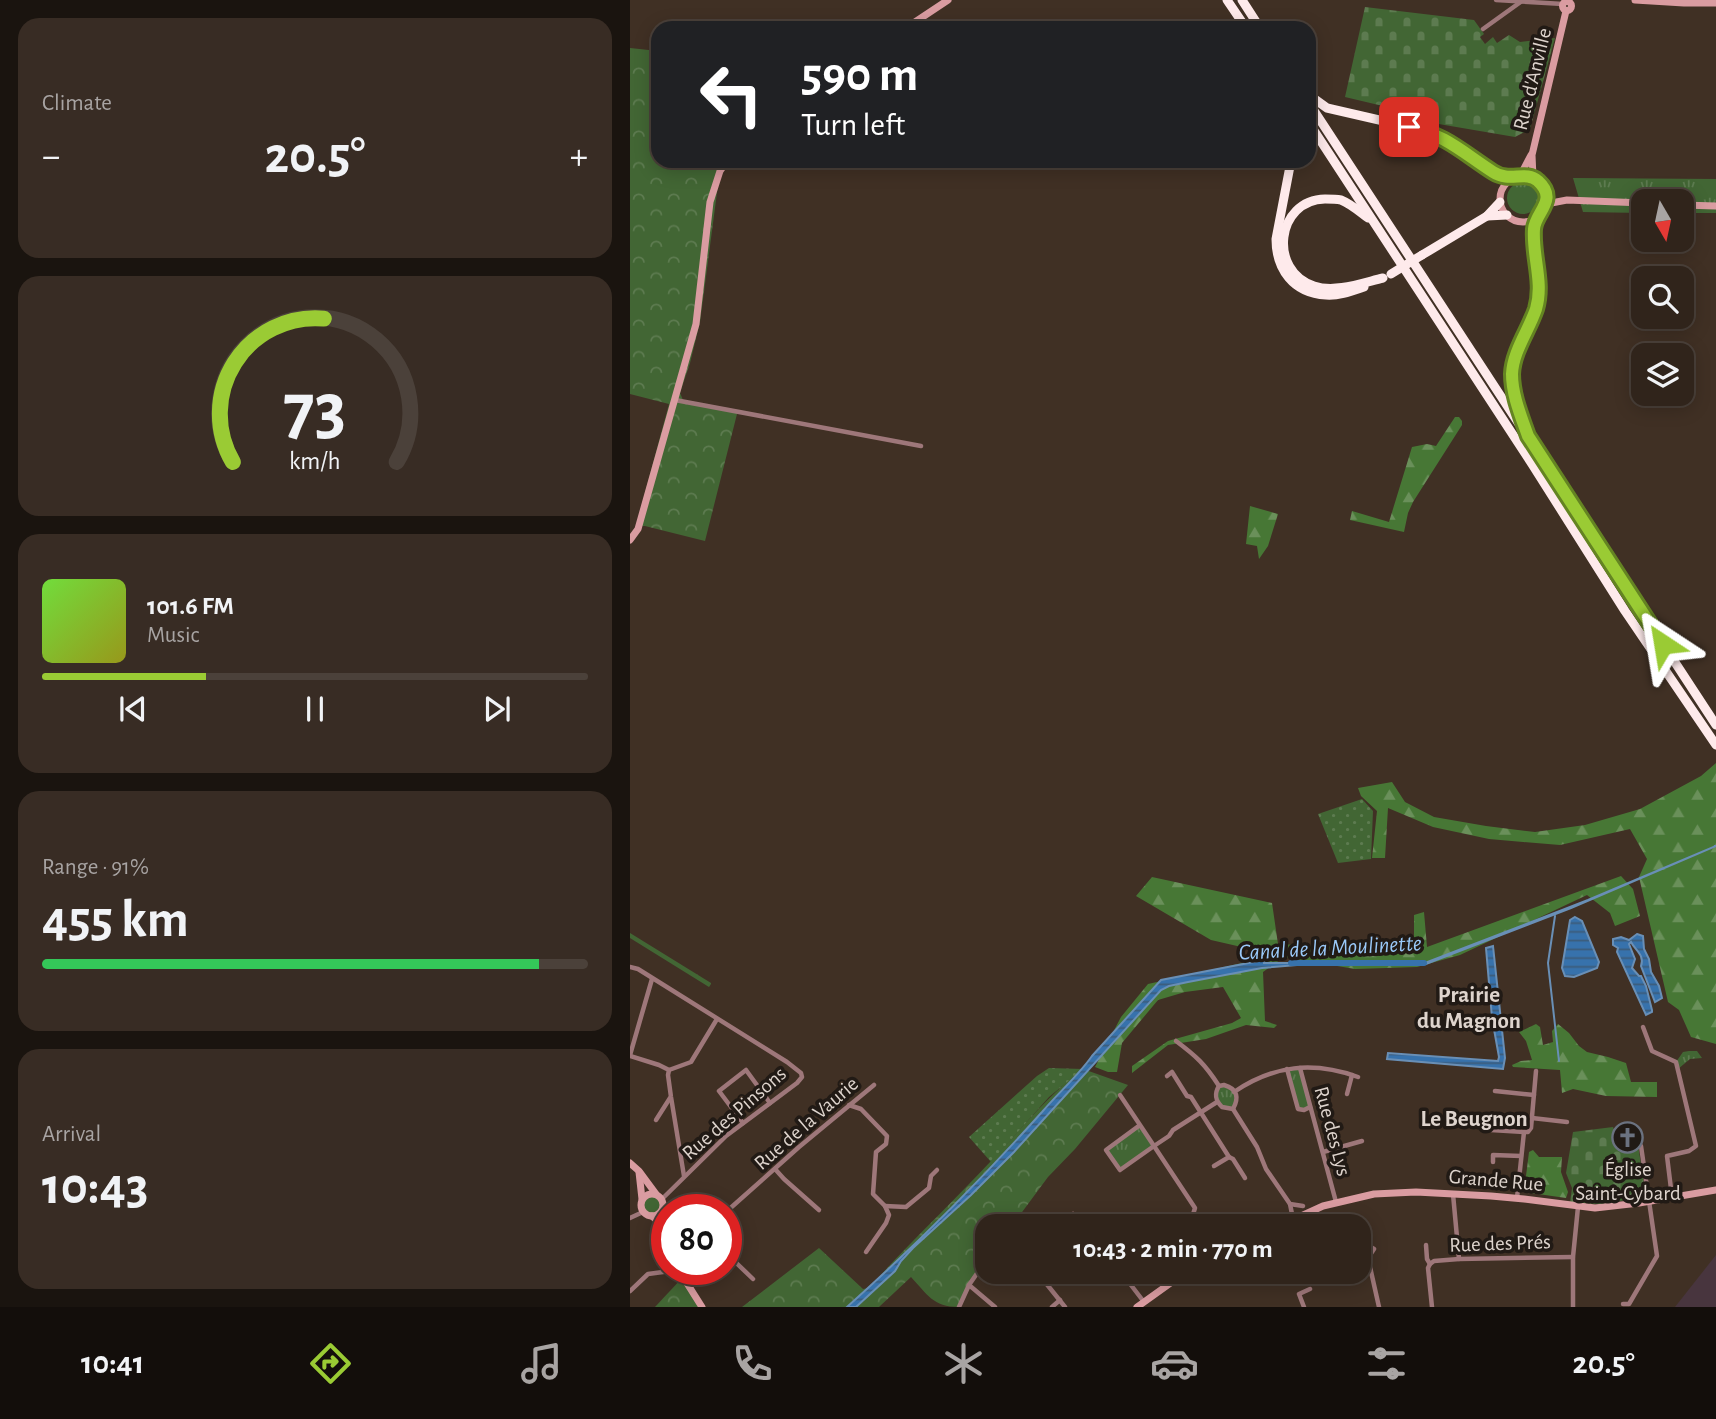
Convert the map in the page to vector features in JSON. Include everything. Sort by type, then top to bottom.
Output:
[{"type":"highway","points":[[1227,0],[1241,21]]},
{"type":"highway","points":[[1242,0],[1256,21]]},
{"type":"highway","points":[[1316,100],[1327,108],[1427,131],[1495,174],[1516,177]]},
{"type":"highway","points":[[1316,114],[1716,725]]},
{"type":"highway","points":[[1316,134],[1625,611],[1716,745]]},
{"type":"highway","points":[[1290,168],[1276,252],[1281,268],[1290,279],[1301,288],[1327,295],[1349,292],[1387,276],[1487,216],[1500,202]]},
{"type":"highway","points":[[1375,224],[1339,199],[1308,202],[1297,209],[1288,221],[1283,237],[1283,249],[1294,273],[1315,286],[1346,286],[1387,276]]},
{"type":"highway","points":[[1487,216],[1507,215]]},
{"type":"highway","points":[[1528,436],[1516,401],[1512,372],[1538,300],[1535,219]]},
{"type":"street","points":[[916,21],[948,0]]},
{"type":"street","points":[[1496,0],[1570,3]]},
{"type":"street","points":[[1635,0],[1712,2]]},
{"type":"street","points":[[1483,29],[1522,1]]},
{"type":"street","name":"Rue d'Anville","points":[[1533,178],[1532,155],[1570,3]]},
{"type":"street","name":"Rue d'Anville","points":[[1516,177],[1532,155]]},
{"type":"street","points":[[630,540],[638,529],[696,324],[710,202],[723,168]]},
{"type":"street","points":[[1516,177],[1533,178],[1545,192],[1546,204],[1543,212],[1528,222],[1513,220],[1502,209],[1502,189],[1516,177]]},
{"type":"street","points":[[1545,192],[1567,200]]},
{"type":"street","points":[[1546,204],[1567,200],[1631,203]]},
{"type":"street","points":[[1694,205],[1716,206]]},
{"type":"street","points":[[675,400],[921,446]]},
{"type":"street","name":"Rue des Pinsons","points":[[630,967],[717,1019],[801,1073],[802,1077],[726,1136],[663,1194]]},
{"type":"street","points":[[652,979],[630,1056],[669,1070],[691,1062],[717,1019]]},
{"type":"street","points":[[1643,1027],[1652,1051],[1676,1062],[1696,1146],[1689,1152],[1667,1156],[1672,1197]]},
{"type":"street","points":[[1176,1041],[1204,1063],[1219,1086]]},
{"type":"street","points":[[1234,1092],[1256,1078],[1287,1069],[1316,1067],[1358,1077]]},
{"type":"street","name":"Rue des Lys","points":[[1300,1068],[1336,1202]]},
{"type":"street","points":[[1287,1069],[1298,1109],[1310,1107]]},
{"type":"street","points":[[669,1070],[669,1105],[684,1177]]},
{"type":"street","points":[[743,1123],[719,1091],[746,1070],[770,1103]]},
{"type":"street","points":[[1491,1130],[1528,1132],[1531,1128],[1536,1071]]},
{"type":"street","points":[[1167,1076],[1172,1072],[1245,1178]]},
{"type":"street","points":[[1347,1094],[1352,1075]]},
{"type":"street","name":"Rue de la Vaurie","points":[[742,1198],[874,1085]]},
{"type":"street","points":[[1219,1086],[1229,1086],[1234,1092],[1237,1101],[1233,1109]]},
{"type":"street","points":[[1219,1086],[1215,1094],[1217,1102],[1222,1107],[1233,1109],[1266,1169],[1290,1204],[1292,1214]]},
{"type":"street","points":[[1495,1091],[1534,1095]]},
{"type":"street","points":[[1120,1095],[1195,1208],[1193,1214]]},
{"type":"street","points":[[1140,1125],[1106,1150],[1120,1170],[1168,1136],[1172,1130],[1217,1102]]},
{"type":"street","points":[[656,1120],[669,1105]]},
{"type":"street","points":[[849,1105],[861,1109],[887,1136],[886,1144],[876,1152],[873,1194],[885,1206],[889,1215],[866,1252]]},
{"type":"street","points":[[1532,1118],[1567,1122]]},
{"type":"street","points":[[1517,1198],[1524,1132]]},
{"type":"street","points":[[1323,1152],[1362,1141]]},
{"type":"street","points":[[1623,1304],[1629,1304],[1657,1256],[1641,1146]]},
{"type":"street","points":[[1493,1162],[1493,1154],[1521,1156]]},
{"type":"street","points":[[1214,1166],[1229,1157]]},
{"type":"street","points":[[630,1163],[657,1194]]},
{"type":"street","points":[[775,1169],[819,1210]]},
{"type":"street","points":[[885,1206],[906,1207],[929,1188],[932,1176],[937,1170]]},
{"type":"street","points":[[639,1171],[641,1206],[643,1212],[651,1216]]},
{"type":"street","name":"Grande Rue","points":[[1305,1214],[1336,1202],[1374,1194],[1453,1194],[1610,1207],[1716,1190]]},
{"type":"street","points":[[1453,1194],[1459,1259]]},
{"type":"street","points":[[642,1199],[651,1195]]},
{"type":"street","points":[[1290,1204],[1303,1206]]},
{"type":"street","points":[[1573,1307],[1573,1256],[1578,1206]]},
{"type":"street","points":[[630,1218],[643,1212]]},
{"type":"street","points":[[1426,1245],[1430,1264]]},
{"type":"street","name":"Rue des Prés","points":[[1432,1307],[1428,1268],[1434,1261],[1573,1256]]},
{"type":"street","points":[[742,1268],[753,1279]]},
{"type":"street","points":[[1371,1271],[1379,1307]]},
{"type":"street","points":[[630,1291],[651,1273]]},
{"type":"street","points":[[959,1307],[975,1276]]},
{"type":"street","points":[[1047,1284],[1065,1307]]},
{"type":"street","points":[[1128,1284],[1141,1304],[1169,1284]]},
{"type":"street","points":[[688,1285],[702,1307]]},
{"type":"street","points":[[969,1285],[995,1307]]},
{"type":"street","points":[[1304,1307],[1299,1294],[1310,1289]]},
{"type":"street","points":[[1052,1307],[1060,1300]]},
{"type":"shaded area","points":[[1716,1255],[1716,1307],[1675,1307]]},
{"type":"green space","points":[[1365,7],[1474,20],[1484,34],[1480,37],[1485,44],[1493,37],[1497,43],[1509,35],[1520,42],[1555,38],[1530,129],[1515,137],[1427,122],[1425,116],[1345,97]]},
{"type":"green space","points":[[630,48],[651,50],[651,168],[726,168],[718,185],[700,322],[680,393],[683,400],[738,410],[705,541],[636,526],[669,404],[630,394]]},
{"type":"green space","points":[[1573,178],[1716,179],[1716,213],[1694,213],[1694,189],[1631,189],[1631,213],[1583,212]]},
{"type":"green space","points":[[1523,182],[1535,186],[1539,198],[1535,210],[1523,214],[1511,210],[1507,198],[1511,186]]},
{"type":"green space","points":[[1455,417],[1459,417],[1462,425],[1413,502],[1404,532],[1350,520],[1352,511],[1389,522],[1412,447],[1427,444],[1436,446]]},
{"type":"green space","points":[[1250,506],[1278,514],[1268,546],[1259,559],[1257,546],[1246,544]]},
{"type":"green space","points":[[1716,763],[1716,1044],[1691,1037],[1679,1010],[1668,1002],[1639,877],[1647,859],[1630,829],[1560,845],[1489,839],[1433,827],[1388,808],[1385,858],[1372,858],[1377,811],[1361,796],[1358,788],[1392,782],[1405,802],[1434,817],[1535,832],[1585,825],[1640,809],[1701,776]]},
{"type":"green space","points":[[1362,799],[1373,811],[1371,859],[1338,863],[1318,814]]},
{"type":"green space","points":[[1621,876],[1633,889],[1640,916],[1615,926],[1610,913],[1587,895],[1460,955],[1417,967],[1355,969],[1284,957],[1263,972],[1265,1021],[1277,1025],[1274,1028],[1246,1025],[1206,1039],[1168,1045],[1132,1073],[1132,1066],[1168,1041],[1241,1018],[1223,987],[1185,992],[1158,1000],[1122,1043],[1117,1072],[1095,1067],[1121,1017],[1148,984],[1260,959],[1259,951],[1211,940],[1136,896],[1152,877],[1272,903],[1278,944],[1400,950],[1414,947],[1414,915],[1424,912],[1427,947]]},
{"type":"green space","points":[[630,933],[711,984],[709,987],[630,938]]},
{"type":"green space","points":[[1536,1024],[1540,1027],[1543,1045],[1553,1042],[1552,1031],[1558,1024],[1587,1052],[1626,1063],[1631,1082],[1657,1082],[1657,1097],[1606,1096],[1573,1089],[1562,1093],[1560,1070],[1513,1067],[1512,1065],[1521,1061],[1532,1060],[1526,1041],[1519,1032]]},
{"type":"green space","points":[[1697,1051],[1702,1058],[1690,1059],[1678,1069],[1676,1062],[1683,1052]]},
{"type":"green space","points":[[1049,1068],[1083,1069],[1049,1097],[991,1162],[969,1137]]},
{"type":"green space","points":[[1300,1068],[1310,1107],[1298,1109],[1287,1069]]},
{"type":"green space","points":[[1083,1069],[1128,1085],[1048,1177],[1021,1214],[975,1214],[975,1277],[959,1307],[937,1302],[911,1277],[879,1307],[742,1307],[819,1248],[863,1289],[869,1288],[1070,1079]]},
{"type":"green space","points":[[1219,1086],[1229,1086],[1237,1097],[1233,1109],[1217,1102]]},
{"type":"green space","points":[[1140,1125],[1154,1146],[1120,1170],[1106,1150]]},
{"type":"green space","points":[[1613,1127],[1618,1148],[1638,1145],[1646,1197],[1600,1204],[1570,1202],[1572,1188],[1566,1173],[1573,1132]]},
{"type":"green space","points":[[1533,1150],[1539,1157],[1562,1157],[1561,1172],[1568,1192],[1566,1198],[1524,1192],[1529,1152]]},
{"type":"green space","points":[[651,1196],[651,1214],[643,1205]]},
{"type":"green space","points":[[676,1285],[688,1285],[702,1307],[655,1307]]},
{"type":"water","points":[[1716,846],[1571,908],[1426,964],[1297,965],[1262,968],[1169,986],[1161,990],[1014,1152],[913,1248],[895,1271],[856,1307],[847,1307],[995,1163],[1161,980],[1264,960],[1264,963],[1425,963],[1588,900]]},
{"type":"water","points":[[1575,917],[1582,921],[1599,962],[1597,968],[1574,977],[1565,976],[1562,968],[1570,920]]},
{"type":"water","points":[[1637,934],[1643,936],[1651,972],[1662,998],[1655,1002],[1641,966],[1641,956],[1631,942],[1629,944],[1635,959],[1632,968],[1641,976],[1646,986],[1652,1010],[1646,1015],[1617,952],[1618,948],[1613,945],[1613,939],[1621,937],[1629,940]]},
{"type":"water","points":[[1493,946],[1505,1058],[1503,1069],[1387,1059],[1388,1053],[1498,1061],[1486,948]]},
{"type":"waterway","points":[[1555,916],[1548,963],[1559,1061]]},
{"type":"waterway","name":"Canal de la Moulinette","points":[[1291,963],[1424,963]]},
{"type":"place","name":"Église Saint-Cybard","points":[[1628,1137]]},
{"type":"district","name":"Prairie du Magnon","points":[[1469,1007]]},
{"type":"district","name":"Le Beugnon","points":[[1474,1118]]},
{"type":"route","points":[[1409,127],[1446,139],[1499,176],[1527,176],[1543,187],[1546,205],[1535,219],[1534,229],[1539,277],[1538,300],[1512,372],[1516,401],[1528,436],[1663,644]]}]
